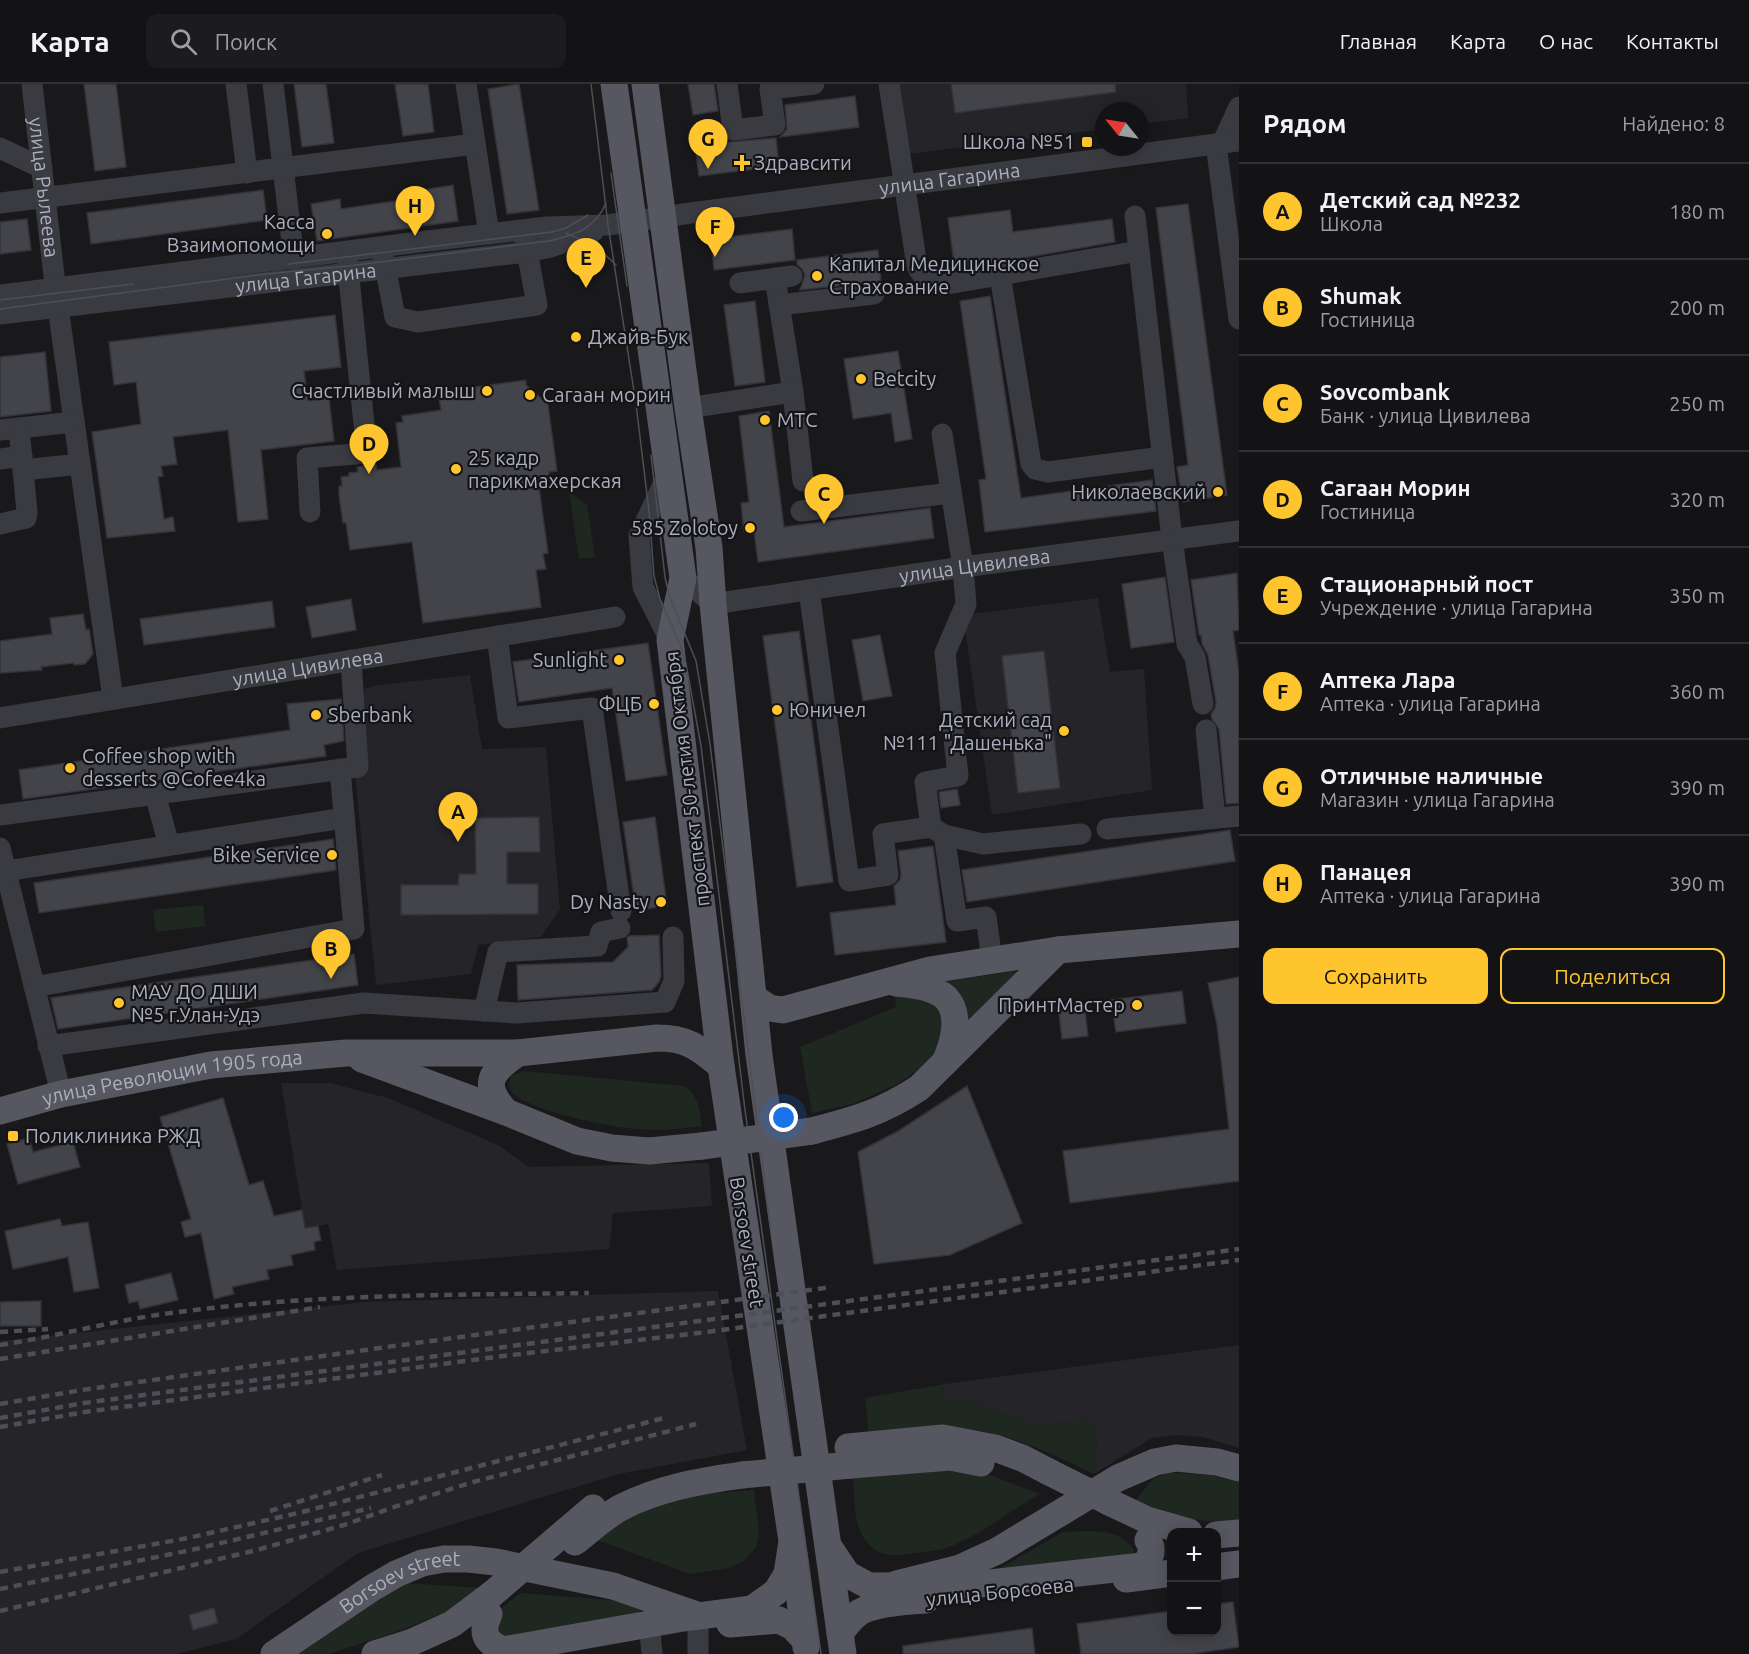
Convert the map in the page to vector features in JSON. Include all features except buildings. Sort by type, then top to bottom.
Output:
[{"type":"main road","name":"проспект 50-летия Октября","points":[[614,84],[621,223],[683,578],[670,640],[716,1011]]},
{"type":"main road","name":"проспект 50-летия Октября","points":[[645,84],[709,548],[759,1055],[841,1644]]},
{"type":"main road","name":"улица Революции 1905 года","points":[[783,1010],[930,970],[1058,950],[1239,934]]},
{"type":"main road","name":"улица Революции 1905 года","points":[[346,1053],[578,1141],[612,1148],[649,1150],[702,1146],[812,1131],[861,1118],[894,1105],[919,1088],[1058,950]]},
{"type":"main road","name":"улица Революции 1905 года","points":[[889,983],[918,985],[946,999],[953,1015],[954,1031],[951,1048],[943,1065]]},
{"type":"main road","points":[[754,998],[769,1008],[783,1010]]},
{"type":"main road","points":[[759,1055],[767,1029],[783,1010]]},
{"type":"main road","name":"Borsoev street","points":[[518,1654],[651,1643],[694,1620],[752,1609],[776,1592],[788,1574],[792,1541],[721,1066],[716,1011]]},
{"type":"main road","name":"улица Революции 1905 года","points":[[0,1111],[61,1094],[211,1065],[346,1053],[518,1053],[675,1038],[701,1050],[721,1066]]},
{"type":"main road","points":[[506,1112],[494,1098],[491,1088],[493,1075],[501,1064],[518,1053]]},
{"type":"main road","points":[[375,1654],[410,1643],[494,1604],[619,1509],[656,1493],[742,1467],[850,1456],[943,1438],[995,1449],[1022,1458],[1046,1479],[1105,1509],[1160,1544],[1152,1549],[1150,1556],[1142,1566],[971,1585],[868,1586],[847,1574],[828,1545]]},
{"type":"main road","points":[[896,1584],[960,1568],[997,1551],[1118,1478],[1155,1462],[1176,1458],[1217,1462],[1239,1468]]},
{"type":"main road","points":[[431,1654],[459,1637],[593,1508],[661,1475],[713,1461],[742,1467]]},
{"type":"main road","points":[[1105,1509],[1173,1528]]},
{"type":"main road","points":[[1221,1535],[1239,1533]]},
{"type":"main road","points":[[792,1541],[806,1647]]},
{"type":"main road","name":"Borsoev street","points":[[274,1654],[396,1574],[422,1563],[468,1558],[613,1586],[694,1620],[779,1620],[793,1627],[806,1647]]},
{"type":"main road","name":"улица Борсоева","points":[[841,1644],[848,1622],[861,1611],[897,1602],[995,1595],[1167,1574]]},
{"type":"main road","points":[[494,1604],[484,1625],[485,1636],[491,1644],[503,1650],[694,1620]]},
{"type":"street","name":"улица Рылеева","points":[[32,84],[57,299],[113,699]]},
{"type":"street","points":[[236,84],[247,173]]},
{"type":"street","points":[[273,84],[294,258]]},
{"type":"street","points":[[466,84],[489,234]]},
{"type":"street","points":[[727,84],[733,130],[775,125],[770,90],[814,84]]},
{"type":"street","points":[[889,84],[917,267],[932,283],[941,285],[1139,252]]},
{"type":"street","points":[[1239,107],[1226,143],[1239,319]]},
{"type":"street","name":"улица Гагарина","points":[[0,314],[57,299],[294,258],[547,227],[621,223],[1226,143]]},
{"type":"street","points":[[0,203],[475,144]]},
{"type":"street","points":[[0,148],[42,168]]},
{"type":"street","points":[[1135,216],[1172,540],[1187,644],[1195,657],[1203,704]]},
{"type":"street","name":"улица Гагарина","points":[[0,295],[57,299],[349,272],[527,252],[551,247],[621,223]]},
{"type":"street","points":[[381,246],[395,316],[418,321],[537,305],[523,230]]},
{"type":"street","points":[[310,512],[307,458],[367,453],[346,251]]},
{"type":"street","points":[[1000,275],[1031,464],[1041,472],[1048,472],[1163,457]]},
{"type":"street","points":[[740,283],[784,277],[779,305],[803,481]]},
{"type":"street","points":[[779,305],[873,294]]},
{"type":"street","points":[[688,408],[792,392]]},
{"type":"street","points":[[0,524],[26,518],[27,512],[22,463],[9,429],[74,422]]},
{"type":"street","points":[[942,434],[963,567],[966,604],[945,653],[958,776],[926,782],[957,921],[986,917],[992,960]]},
{"type":"street","points":[[0,459],[22,463],[80,464]]},
{"type":"street","points":[[667,476],[639,536],[644,587],[670,640]]},
{"type":"street","points":[[801,511],[951,493]]},
{"type":"street","name":"улица Цивилева","points":[[713,603],[1239,531]]},
{"type":"street","points":[[683,578],[713,603]]},
{"type":"street","points":[[809,590],[849,881],[888,875],[883,834],[938,831],[983,844],[1081,834]]},
{"type":"street","name":"улица Цивилева","points":[[0,718],[615,617]]},
{"type":"street","points":[[484,1011],[498,952],[597,946],[601,932],[620,920],[592,708],[508,718],[497,636]]},
{"type":"street","points":[[0,815],[358,767],[351,660]]},
{"type":"street","points":[[1206,730],[1215,818]]},
{"type":"street","points":[[34,987],[354,929],[340,769]]},
{"type":"street","points":[[156,794],[169,845]]},
{"type":"street","points":[[1107,829],[1239,816]]},
{"type":"street","points":[[6,871],[344,818]]},
{"type":"street","points":[[0,848],[61,1094]]},
{"type":"street","points":[[48,1046],[364,1003],[516,1013],[665,1002],[674,981],[673,937]]},
{"type":"street","points":[[694,1620],[698,1654]]},
{"type":"shaded area","points":[[899,84],[1186,84],[1188,118],[1149,123],[1149,102],[1095,102],[1095,130],[909,154]]},
{"type":"shaded area","points":[[569,492],[587,505],[595,557],[579,559]]},
{"type":"shaded area","name":"Детский сад №111 \"Дашенька\"","points":[[1098,598],[1110,672],[1144,669],[1152,790],[992,815],[963,615]]},
{"type":"shaded area","points":[[470,675],[482,749],[546,747],[560,909],[541,937],[478,945],[471,974],[376,985],[355,774],[366,773],[364,689],[379,685]]},
{"type":"shaded area","points":[[203,905],[205,926],[156,932],[153,910]]},
{"type":"shaded area","points":[[1017,971],[962,1030],[943,982]]},
{"type":"shaded area","points":[[914,993],[939,1004],[947,1032],[933,1059],[899,1083],[853,1104],[812,1113],[800,1047],[896,1007],[895,997]]},
{"type":"shaded area","points":[[524,1071],[684,1086],[698,1103],[702,1126],[637,1129],[591,1122],[552,1112],[535,1106],[511,1091],[509,1085],[511,1076]]},
{"type":"shaded area","points":[[281,1083],[330,1083],[388,1098],[498,1145],[529,1167],[709,1163],[712,1206],[613,1213],[609,1249],[337,1270],[328,1224],[305,1228]]},
{"type":"shaded area","points":[[718,1291],[747,1450],[619,1474],[358,1553],[236,1639],[176,1654],[0,1654],[0,1341],[365,1302]]},
{"type":"shaded area","points":[[1239,1345],[1239,1448],[1203,1437],[1177,1435],[1152,1438],[1094,1474],[1097,1435],[1089,1419],[1036,1426],[972,1401],[940,1400],[945,1384]]},
{"type":"shaded area","points":[[945,1384],[940,1400],[972,1401],[1036,1426],[1089,1419],[1097,1435],[1094,1474],[1029,1445],[996,1434],[960,1429],[938,1429],[869,1436],[865,1398]]},
{"type":"shaded area","points":[[916,1465],[985,1473],[1039,1494],[980,1532],[955,1545],[943,1549],[899,1555],[884,1554],[866,1541],[858,1526],[853,1474]]},
{"type":"shaded area","points":[[1170,1473],[1210,1475],[1239,1482],[1239,1520],[1209,1521],[1185,1518],[1134,1502],[1154,1478]]},
{"type":"shaded area","points":[[754,1490],[759,1534],[756,1547],[742,1562],[729,1568],[690,1574],[589,1537],[620,1518],[691,1495]]},
{"type":"shaded area","points":[[1092,1531],[1111,1534],[1120,1537],[1134,1550],[1131,1559],[971,1585],[1063,1532]]},
{"type":"shaded area","points":[[404,1583],[482,1588],[445,1612],[404,1629],[329,1654],[290,1654]]},
{"type":"shaded area","points":[[521,1593],[609,1600],[649,1608],[611,1621],[518,1639],[501,1636],[495,1628],[499,1610]]},
{"type":"tram line","points":[[591,84],[608,225],[636,404],[654,576],[660,599],[680,644],[686,664],[701,746],[745,1110],[821,1654]]},
{"type":"tram line","points":[[611,173],[627,286]]},
{"type":"tram line","points":[[0,309],[266,274],[549,241],[583,230],[596,219],[606,203]]},
{"type":"tram line","points":[[288,264],[552,232],[566,228],[588,215]]},
{"type":"tram line","points":[[566,233],[597,247],[616,265]]},
{"type":"tram line","points":[[0,300],[133,284]]},
{"type":"tram line","points":[[651,455],[665,577],[669,595],[696,661],[710,744],[771,1233]]},
{"type":"railway","points":[[0,1418],[84,1403],[1239,1249]]},
{"type":"railway","points":[[0,1427],[85,1412],[495,1357],[707,1332],[1239,1260]]},
{"type":"railway","points":[[0,1404],[82,1390],[394,1346],[832,1287]]},
{"type":"railway","points":[[0,1345],[157,1315],[265,1303],[373,1297],[589,1293]]},
{"type":"railway","points":[[0,1359],[320,1307]]},
{"type":"railway","points":[[0,1332],[48,1329]]},
{"type":"railway","points":[[0,1572],[188,1538],[298,1513],[668,1417]]},
{"type":"railway","points":[[0,1611],[257,1550],[344,1525],[473,1482],[696,1424]]},
{"type":"railway","points":[[270,1511],[382,1475]]},
{"type":"railway","points":[[0,1589],[191,1550],[371,1508]]},
{"type":"place","name":"Школа №51","points":[[1087,142]]},
{"type":"place","name":"Здравсити","points":[[742,163]]},
{"type":"place","name":"Отличные наличные","points":[[708,169]]},
{"type":"place","name":"Касса Взаимопомощи","points":[[327,234]]},
{"type":"place","name":"Панацея","points":[[415,236]]},
{"type":"place","name":"Аптека Лара","points":[[715,257]]},
{"type":"place","name":"Капитал Медицинское Страхование","points":[[817,276]]},
{"type":"place","name":"Стационарный пост","points":[[586,288]]},
{"type":"place","name":"Джайв-Бук","points":[[576,337]]},
{"type":"place","name":"Betcity","points":[[861,379]]},
{"type":"place","name":"Счастливый малыш","points":[[487,391]]},
{"type":"place","name":"Сагаан морин","points":[[530,395]]},
{"type":"place","name":"МТС","points":[[765,420]]},
{"type":"place","name":"25 кадр парикмахерская","points":[[456,469]]},
{"type":"place","name":"Сагаан Морин","points":[[369,474]]},
{"type":"place","name":"Николаевский","points":[[1218,492]]},
{"type":"place","name":"Sovcombank","points":[[824,524]]},
{"type":"place","name":"585 Zolotoy","points":[[750,528]]},
{"type":"place","name":"Sunlight","points":[[619,660]]},
{"type":"place","name":"ФЦБ","points":[[654,704]]},
{"type":"place","name":"Юничел","points":[[777,710]]},
{"type":"place","name":"Sberbank","points":[[316,715]]},
{"type":"place","name":"Детский сад №111 \"Дашенька\"","points":[[1064,731]]},
{"type":"place","name":"Coffee shop with desserts @Cofee4ka","points":[[70,768]]},
{"type":"place","name":"Детский сад №232","points":[[458,842]]},
{"type":"place","name":"Bike Service","points":[[332,855]]},
{"type":"place","name":"Dy Nasty","points":[[661,902]]},
{"type":"place","name":"Shumak","points":[[331,979]]},
{"type":"place","name":"МАУ ДО ДШИ №5 г.Улан-Удэ","points":[[119,1003]]},
{"type":"place","name":"ПринтМастер","points":[[1137,1005]]},
{"type":"place","name":"Поликлиника РЖД","points":[[13,1136]]}]
